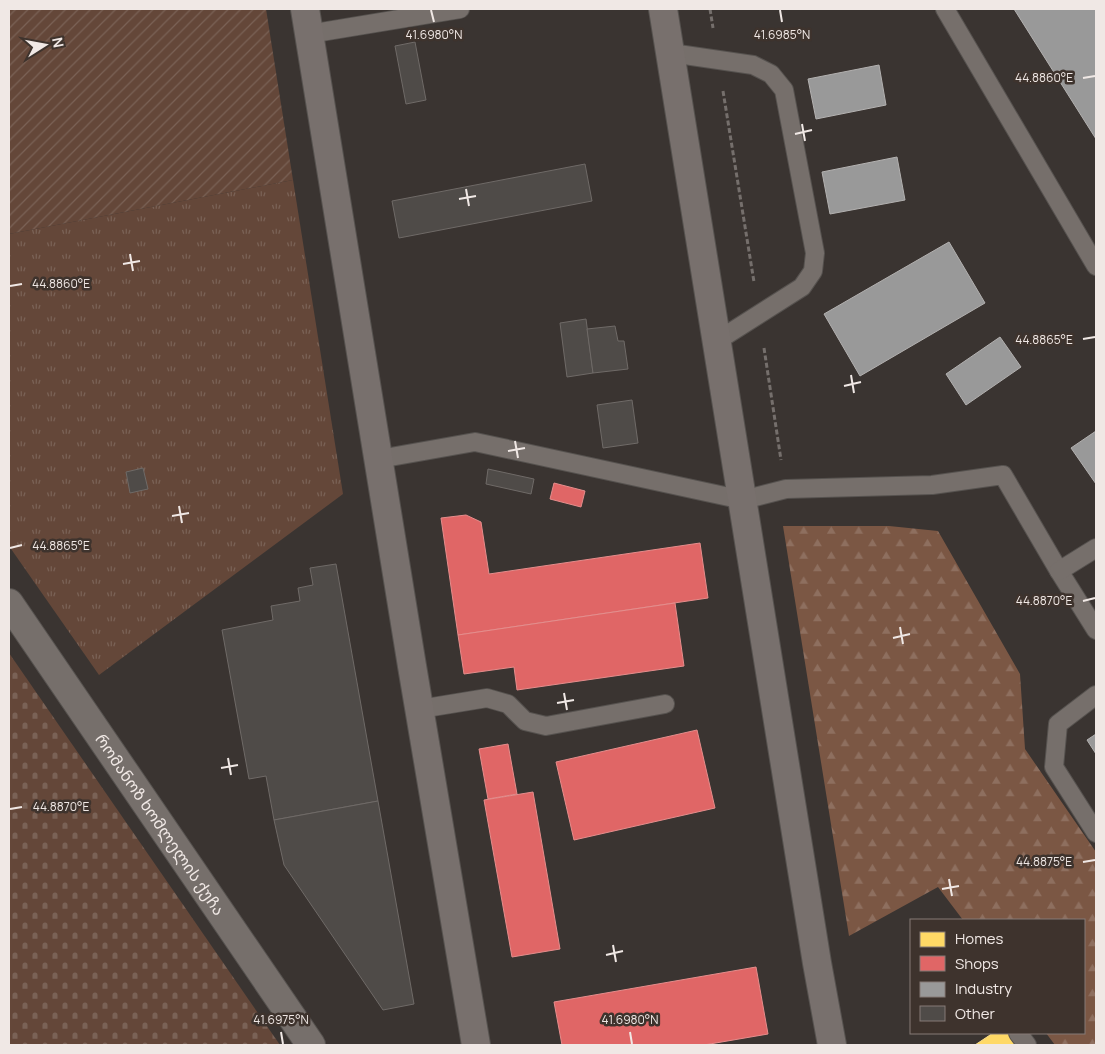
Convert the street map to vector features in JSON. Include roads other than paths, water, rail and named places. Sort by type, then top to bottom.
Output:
[{"type":"main road","points":[[663,9],[814,944],[832,1045]]},
{"type":"main road","points":[[307,21],[476,1045]]},
{"type":"street","name":"რომანოზ ხომლელის ქუჩა","points":[[9,603],[311,1045]]},
{"type":"lane","points":[[307,21],[460,9]]},
{"type":"lane","points":[[946,9],[1096,266]]},
{"type":"lane","points":[[670,54],[753,65],[771,74],[784,90],[815,253],[813,272],[802,287],[717,342]]},
{"type":"lane","points":[[379,459],[475,442],[743,500],[786,488],[932,485],[1003,475],[1096,630]]},
{"type":"lane","points":[[1059,571],[1096,548]]},
{"type":"lane","points":[[1096,695],[1058,724],[1054,767],[1096,833]]},
{"type":"lane","points":[[420,709],[487,698],[508,704],[525,720],[546,726],[664,704]]},
{"type":"lane","points":[[1019,1034],[1027,1045]]}]
